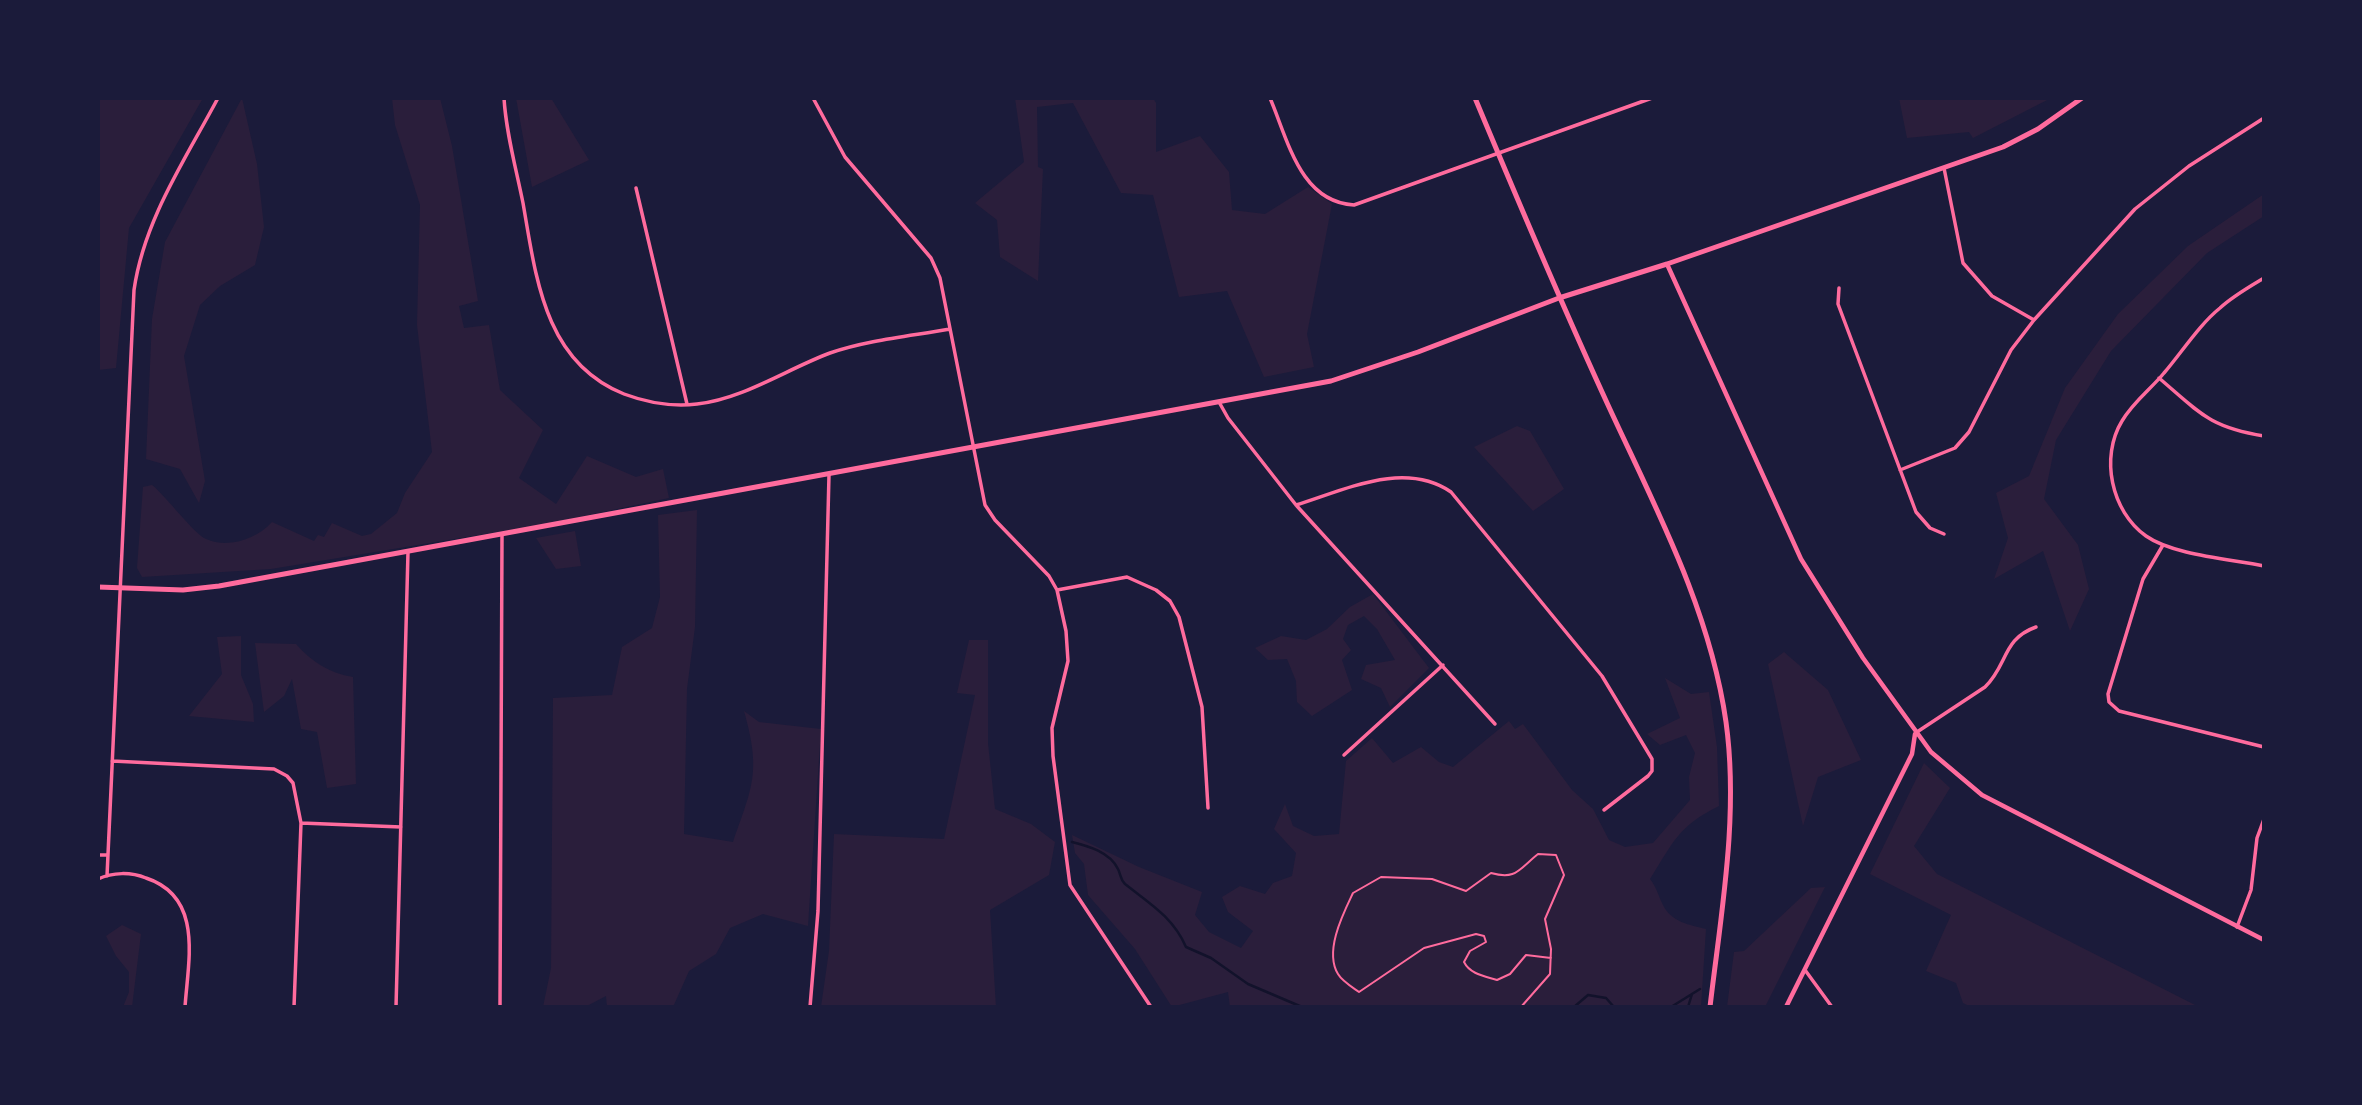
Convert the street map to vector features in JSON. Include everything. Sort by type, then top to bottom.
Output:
[{"type":"main road","points":[[1475,98],[1559,298],[1690,585],[1720,685],[1727,735],[1731,806],[1710,1007]]},
{"type":"main road","points":[[98,587],[183,590],[219,586],[408,550],[502,536],[829,472],[1331,381],[1559,298],[1668,264],[2003,147],[2038,129],[2082,98]]},
{"type":"street","points":[[107,876],[134,290],[138,261],[152,222],[219,98]]},
{"type":"street","points":[[504,98],[539,289],[559,341],[576,362],[614,390],[641,400],[688,405],[725,398],[833,352],[950,329]]},
{"type":"street","points":[[813,98],[845,157],[931,258],[940,278],[972,446],[990,513],[1049,576],[1057,590],[1066,631],[1068,660],[1052,728],[1053,756],[1070,885],[1152,1007]]},
{"type":"street","points":[[1270,98],[1309,185],[1322,196],[1343,205],[1368,203],[1652,98]]},
{"type":"street","points":[[1900,470],[1955,448],[1969,432],[2002,366],[2034,320],[2105,238],[2160,186],[2264,119]]},
{"type":"street","points":[[1944,168],[1963,263],[1992,296],[2034,320]]},
{"type":"street","points":[[636,188],[688,405]]},
{"type":"street","points":[[1668,264],[1801,559],[1915,733],[1964,782],[1982,795],[2264,940]]},
{"type":"street","points":[[2264,278],[2217,310],[2121,422],[2114,437],[2110,463],[2114,488],[2129,519],[2147,537],[2163,545],[2264,566]]},
{"type":"street","points":[[1839,288],[1838,304],[1916,512],[1930,528],[1944,534]]},
{"type":"street","points":[[2159,378],[2212,422],[2230,430],[2264,436]]},
{"type":"street","points":[[1219,402],[1228,418],[1296,505],[1495,724]]},
{"type":"street","points":[[810,1007],[818,911],[829,472]]},
{"type":"street","points":[[1296,505],[1380,480],[1404,476],[1427,478],[1451,492],[1602,676],[1652,759],[1652,771],[1648,776],[1604,810]]},
{"type":"street","points":[[500,1007],[502,536]]},
{"type":"street","points":[[2163,545],[2143,579],[2108,694],[2109,702],[2119,711],[2264,747]]},
{"type":"street","points":[[396,1007],[408,550]]},
{"type":"street","points":[[1057,590],[1127,577],[1156,590],[1170,601],[1179,617],[1202,707],[1208,808]]},
{"type":"street","points":[[1915,733],[1985,687],[1993,679],[2012,641],[2022,632],[2036,626]]},
{"type":"street","points":[[1344,755],[1443,665]]},
{"type":"street","points":[[1786,1007],[1913,754],[1915,733]]},
{"type":"street","points":[[111,761],[274,769],[293,783],[301,823],[294,1007]]},
{"type":"street","points":[[2238,927],[2251,890],[2257,838],[2264,819]]},
{"type":"street","points":[[301,823],[401,827]]},
{"type":"street","points":[[98,855],[107,855]]},
{"type":"street","points":[[98,879],[132,874],[152,880],[169,891],[182,906],[190,939],[185,1007]]},
{"type":"street","points":[[1805,970],[1832,1007]]},
{"type":"path","points":[[1521,1007],[1550,974],[1551,958],[1545,919],[1564,875],[1556,855],[1542,853],[1512,875],[1502,877],[1491,873],[1466,891],[1432,879],[1381,877],[1353,892],[1335,943],[1337,973],[1359,992],[1424,948],[1476,934],[1484,936],[1486,942],[1470,951],[1464,962],[1467,969],[1478,974],[1497,980],[1510,974],[1526,955],[1551,958]]},
{"type":"shaded area","points":[[98,98],[203,98],[129,228],[116,368],[98,370]]},
{"type":"shaded area","points":[[242,98],[257,164],[264,227],[255,265],[220,286],[200,305],[184,356],[205,481],[199,503],[180,469],[146,459],[152,319],[165,242]]},
{"type":"shaded area","points":[[392,98],[440,98],[452,146],[478,301],[459,306],[464,328],[489,325],[500,390],[543,430],[519,478],[556,504],[587,456],[636,477],[663,469],[669,498],[546,524],[271,569],[142,577],[137,568],[143,487],[152,485],[194,530],[215,542],[242,541],[272,522],[314,541],[318,535],[324,537],[332,523],[362,536],[371,534],[397,513],[405,493],[432,452],[417,325],[420,205],[395,125]]},
{"type":"shaded area","points":[[516,98],[551,98],[589,160],[532,187]]},
{"type":"shaded area","points":[[1015,98],[1153,98],[1156,103],[1156,152],[1200,136],[1229,172],[1232,210],[1265,214],[1308,187],[1332,204],[1307,334],[1314,367],[1264,377],[1227,291],[1179,297],[1153,195],[1121,193],[1073,103],[1037,107],[1038,167],[1043,169],[1038,281],[1000,257],[997,220],[975,203],[1024,162]]},
{"type":"shaded area","points":[[1899,98],[2051,98],[1973,138],[1969,132],[1907,138]]},
{"type":"shaded area","points":[[2264,194],[2264,216],[2207,253],[2111,351],[2056,440],[2044,499],[2078,545],[2089,589],[2070,631],[2043,551],[1994,579],[2008,538],[1996,493],[2029,476],[2065,388],[2118,314],[2188,246]]},
{"type":"shaded area","points":[[1517,426],[1530,431],[1564,489],[1533,511],[1474,447]]},
{"type":"shaded area","points":[[697,510],[695,627],[687,689],[684,834],[733,842],[746,806],[752,778],[752,749],[744,711],[759,722],[821,729],[808,926],[763,914],[730,928],[716,954],[689,971],[673,1007],[607,1007],[606,996],[585,1007],[543,1007],[551,968],[553,698],[612,695],[622,647],[652,628],[660,597],[658,515]]},
{"type":"shaded area","points":[[575,531],[581,566],[556,569],[536,538]]},
{"type":"shaded area","points":[[1373,594],[1429,668],[1390,707],[1381,688],[1361,679],[1366,665],[1395,660],[1377,629],[1364,616],[1348,625],[1343,639],[1351,650],[1342,660],[1352,690],[1312,716],[1297,702],[1296,681],[1287,659],[1268,660],[1255,648],[1281,636],[1306,640],[1327,629],[1350,607]]},
{"type":"shaded area","points":[[241,636],[241,675],[253,704],[254,722],[189,716],[222,674],[217,637]]},
{"type":"shaded area","points":[[969,640],[988,640],[988,743],[995,809],[1031,824],[1055,842],[1049,875],[990,910],[996,1007],[821,1007],[829,951],[834,834],[944,839],[975,695],[957,693]]},
{"type":"shaded area","points":[[255,643],[296,644],[322,666],[353,677],[356,784],[327,788],[317,732],[301,729],[292,679],[284,696],[264,712]]},
{"type":"shaded area","points":[[1784,652],[1828,690],[1861,760],[1818,777],[1803,826],[1768,664]]},
{"type":"shaded area","points":[[1665,678],[1691,694],[1709,692],[1717,747],[1719,806],[1685,828],[1650,879],[1666,911],[1682,922],[1706,929],[1701,1007],[1230,1007],[1228,992],[1172,1007],[1135,949],[1088,895],[1084,864],[1075,853],[1072,835],[1139,867],[1202,892],[1195,915],[1209,932],[1241,948],[1253,931],[1228,912],[1222,897],[1240,886],[1265,894],[1273,883],[1292,876],[1296,853],[1274,829],[1285,804],[1293,826],[1314,836],[1339,834],[1346,761],[1372,738],[1393,763],[1421,747],[1439,762],[1453,767],[1509,721],[1515,729],[1523,724],[1572,790],[1593,809],[1609,840],[1625,847],[1653,843],[1690,800],[1689,777],[1695,753],[1686,735],[1660,745],[1647,734],[1680,718]]},
{"type":"shaded area","points":[[1924,763],[1950,788],[1914,846],[1937,874],[2199,1007],[1971,1007],[1963,1003],[1956,983],[1926,971],[1951,915],[1870,874]]},
{"type":"shaded area","points":[[1825,887],[1765,1007],[1727,1007],[1734,952],[1744,951],[1811,888]]},
{"type":"shaded area","points":[[122,925],[141,934],[132,1007],[123,1007],[129,992],[129,972],[116,956],[106,936]]},
{"type":"waterway","points":[[1072,842],[1110,858],[1123,882],[1167,919],[1186,947],[1211,958],[1248,984],[1302,1007]]},
{"type":"waterway","points":[[1671,1007],[1700,989]]},
{"type":"waterway","points":[[1688,1007],[1692,994]]},
{"type":"waterway","points":[[1574,1007],[1588,995],[1606,998],[1614,1007]]}]
